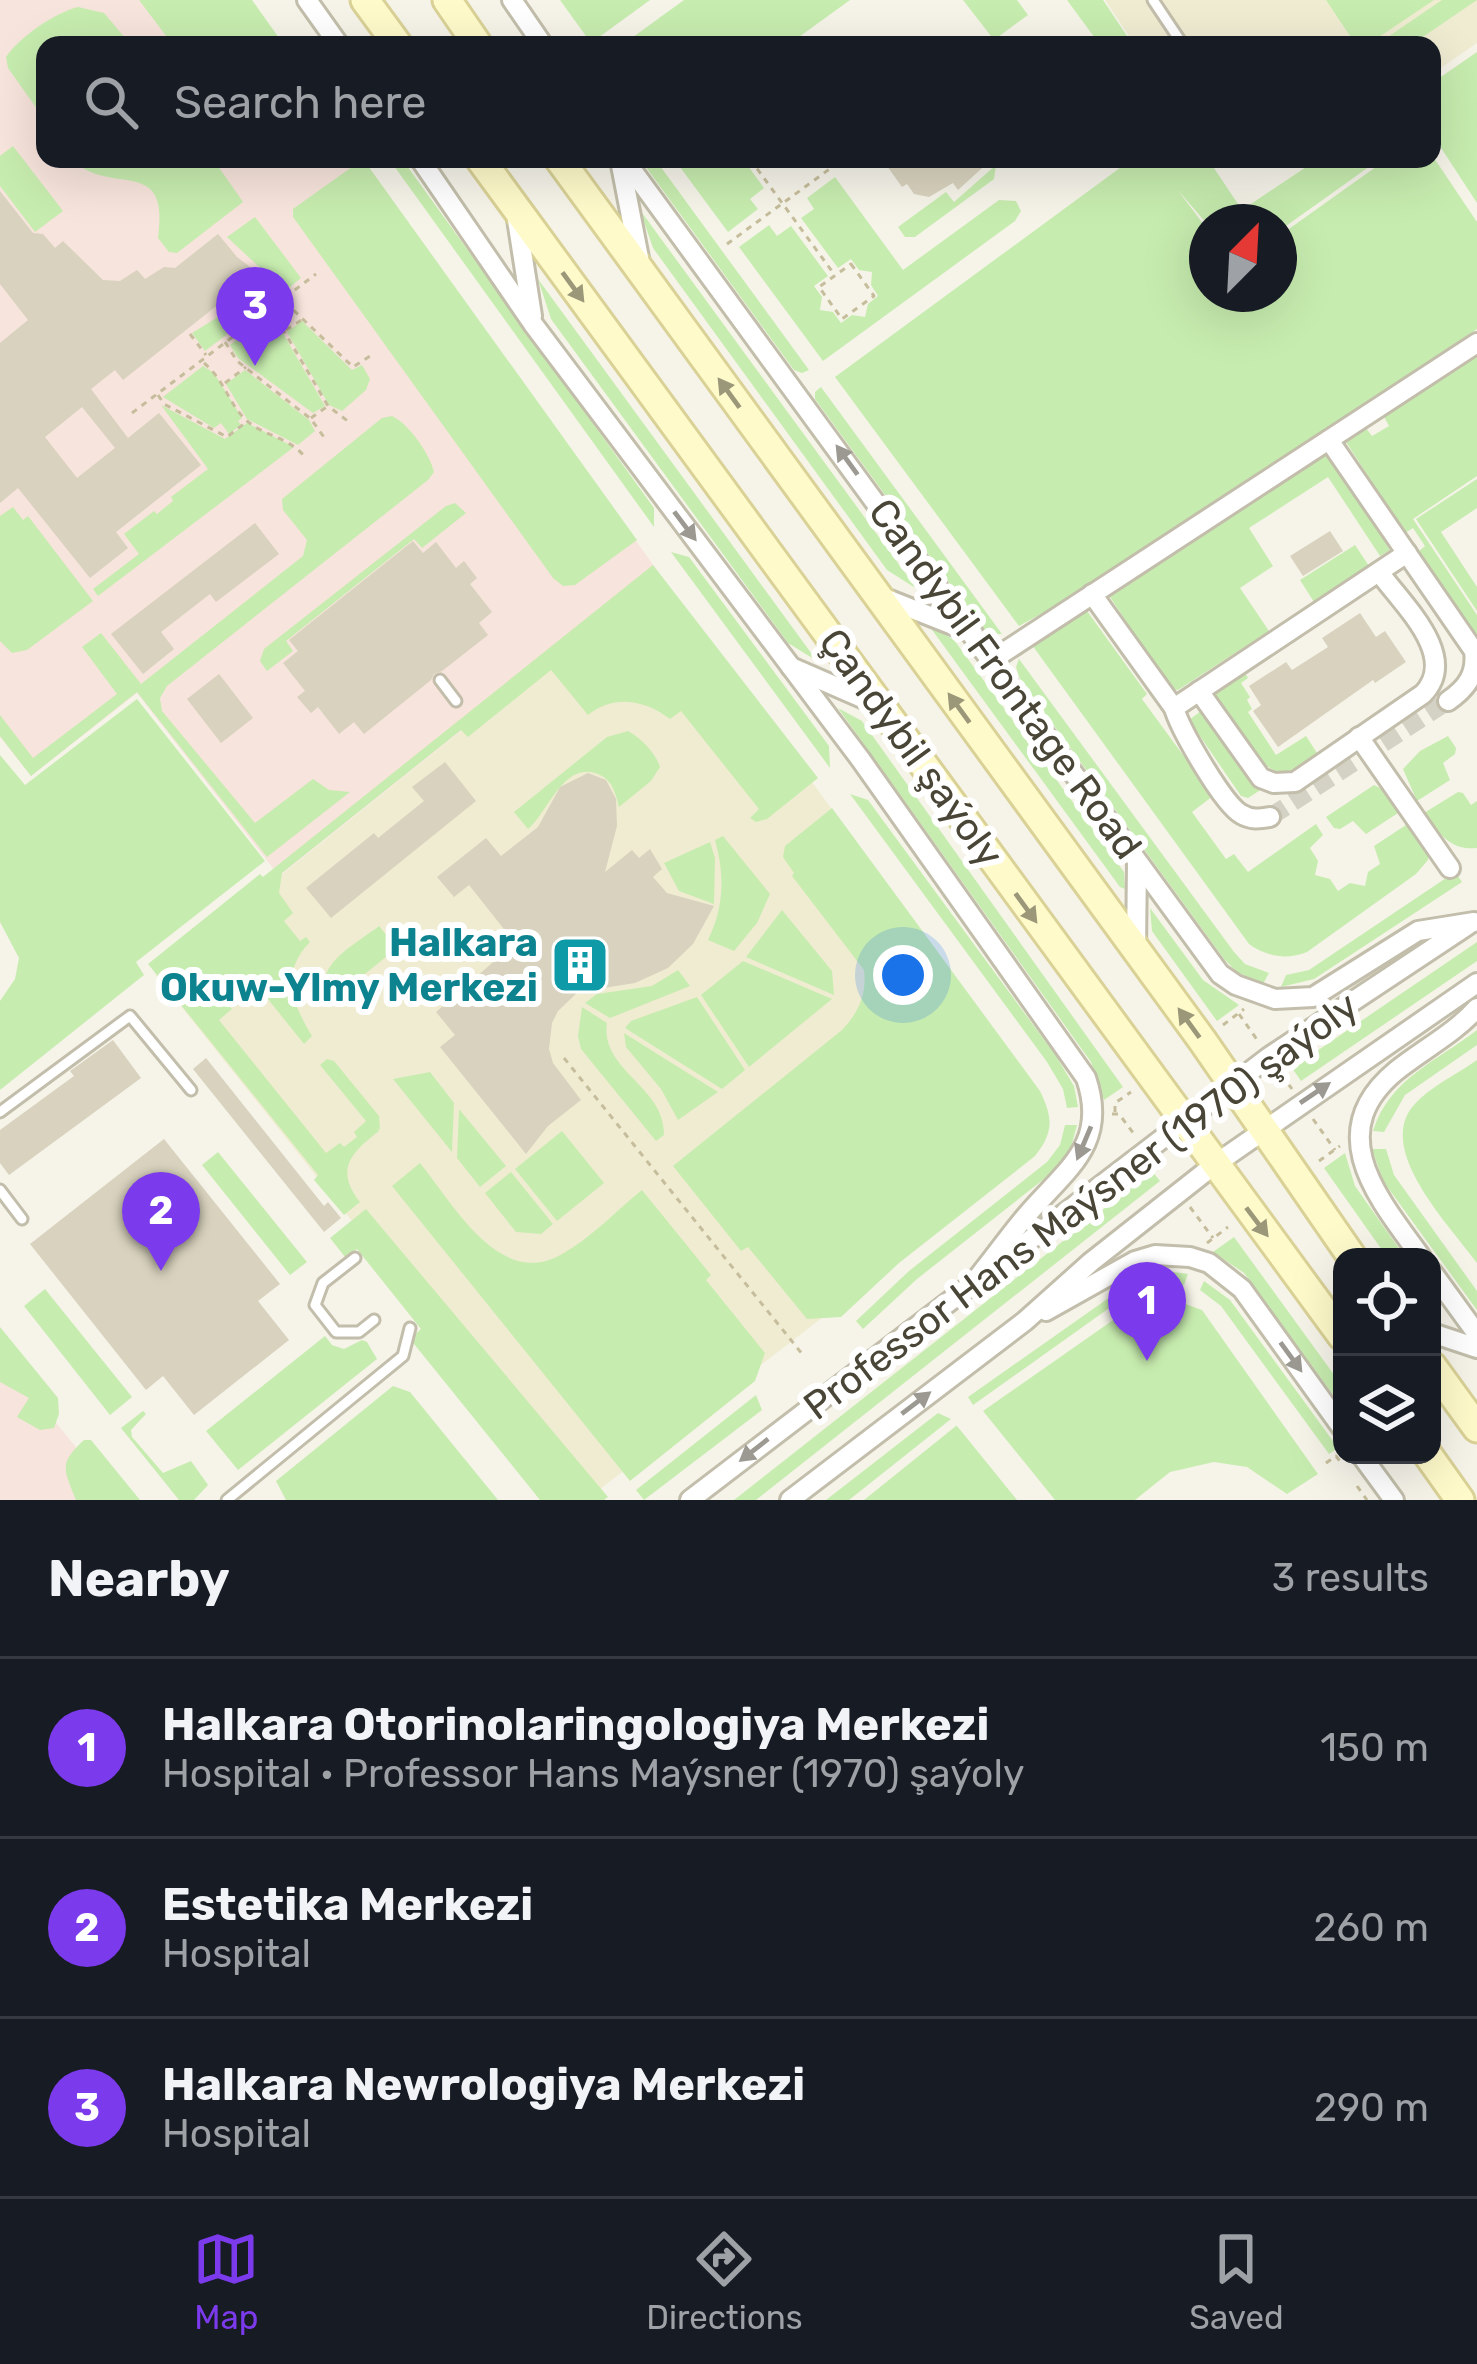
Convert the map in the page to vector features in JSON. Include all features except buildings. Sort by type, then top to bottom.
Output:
[{"type":"main road","points":[[365,0],[391,36]]},
{"type":"main road","points":[[447,0],[472,36]]},
{"type":"main road","name":"Çandybil şaýoly","points":[[486,168],[1333,1324]]},
{"type":"main road","name":"Çandybil şaýoly","points":[[566,168],[1233,1084],[1346,1248]]},
{"type":"main road","points":[[1441,1378],[1477,1428]]},
{"type":"main road","points":[[1434,1464],[1460,1500]]},
{"type":"street","points":[[308,0],[333,36]]},
{"type":"street","points":[[512,0],[537,36]]},
{"type":"street","points":[[426,168],[533,324],[861,760],[1078,1062],[1093,1098],[1090,1133],[1073,1166],[980,1276]]},
{"type":"street","points":[[624,168],[642,274]]},
{"type":"street","name":"Candybil Frontage Road","points":[[629,168],[1220,974],[1236,986],[1275,999],[1313,997],[1418,931],[1475,921]]},
{"type":"street","points":[[515,208],[533,324]]},
{"type":"street","points":[[992,660],[1477,343]]},
{"type":"street","points":[[1329,440],[1474,651],[1476,665],[1469,683],[1448,701]]},
{"type":"street","points":[[1174,708],[1407,553]]},
{"type":"street","points":[[1199,691],[1252,770],[1274,784],[1295,782],[1423,694],[1436,674],[1434,650],[1379,572]]},
{"type":"street","points":[[1092,594],[1174,708],[1179,728],[1235,811],[1256,820],[1270,817]]},
{"type":"street","points":[[877,595],[973,633]]},
{"type":"street","points":[[787,665],[881,707]]},
{"type":"street","points":[[1359,737],[1450,868]]},
{"type":"street","points":[[1136,950],[1137,862]]},
{"type":"street","name":"Professor Hans Maýsner (1970) şaýoly","points":[[690,1500],[1233,1084],[1475,921]]},
{"type":"street","name":"Professor Hans Maýsner (1970) şaýoly","points":[[790,1500],[1025,1321],[1214,1165],[1477,983]]},
{"type":"street","points":[[1415,1248],[1369,1184],[1361,1165],[1360,1130],[1381,1086],[1477,1008]]},
{"type":"street","points":[[1025,1321],[1135,1261],[1155,1255],[1190,1257],[1223,1271],[1242,1289],[1333,1415]]},
{"type":"street","points":[[1441,1284],[1477,1334]]},
{"type":"street","points":[[1441,1336],[1477,1348]]},
{"type":"street","points":[[1368,1464],[1394,1500]]},
{"type":"lane","points":[[1153,0],[1177,36]]},
{"type":"lane","points":[[440,680],[456,701]]},
{"type":"lane","points":[[0,1112],[130,1016],[191,1090]]},
{"type":"lane","points":[[0,1190],[22,1219]]},
{"type":"lane","points":[[355,1258],[323,1283],[315,1305],[336,1332],[359,1332],[374,1320]]},
{"type":"lane","points":[[227,1500],[404,1356],[410,1328]]},
{"type":"path","points":[[757,168],[836,275]]},
{"type":"path","points":[[727,244],[831,168]]},
{"type":"path","points":[[851,264],[874,296],[842,319],[819,287],[836,275],[851,264]]},
{"type":"path","points":[[132,412],[316,274]]},
{"type":"path","points":[[263,277],[353,367],[373,354]]},
{"type":"path","points":[[264,313],[278,321],[328,406],[349,422]]},
{"type":"path","points":[[285,332],[303,319]]},
{"type":"path","points":[[190,334],[248,421],[296,446],[305,457]]},
{"type":"path","points":[[225,342],[245,367],[310,418],[326,440]]},
{"type":"path","points":[[224,384],[245,367]]},
{"type":"path","points":[[157,394],[164,404],[227,437],[248,421]]},
{"type":"path","points":[[310,418],[328,406]]},
{"type":"path","points":[[1222,1026],[1246,1009]]},
{"type":"path","points":[[1239,1013],[1262,1047]]},
{"type":"path","points":[[564,1058],[803,1355]]},
{"type":"path","points":[[1282,1076],[1292,1090]]},
{"type":"path","points":[[1115,1114],[1115,1103],[1131,1092]]},
{"type":"path","points":[[1105,1114],[1119,1114],[1136,1136]]},
{"type":"path","points":[[1312,1118],[1335,1150]]},
{"type":"path","points":[[1317,1162],[1345,1142]]},
{"type":"path","points":[[1189,1206],[1213,1238]]},
{"type":"path","points":[[1204,1250],[1228,1227]]},
{"type":"path","points":[[1326,1463],[1333,1458]]},
{"type":"shaded area","points":[[0,0],[251,0],[277,36],[36,36],[36,168],[369,168],[659,573],[279,876],[137,693],[31,776],[0,737]]},
{"type":"shaded area","points":[[1105,0],[1477,0],[1477,43],[1441,68],[1441,36],[1129,36]]},
{"type":"shaded area","points":[[659,573],[1039,1092],[1033,1155],[586,1500],[574,1500],[156,975]]},
{"type":"shaded area","points":[[0,1354],[119,1500],[0,1500]]},
{"type":"green space","points":[[139,0],[252,0],[278,36],[166,36]]},
{"type":"green space","points":[[560,0],[650,0],[601,36],[586,36]]},
{"type":"green space","points":[[684,0],[850,0],[800,36],[634,36]]},
{"type":"green space","points":[[963,0],[1017,0],[1028,15],[999,36],[991,36]]},
{"type":"green space","points":[[1067,0],[1103,0],[1127,36],[1093,36]]},
{"type":"green space","points":[[1326,0],[1434,0],[1380,36],[1350,36]]},
{"type":"green space","points":[[1442,0],[1477,0],[1424,36],[1389,36]]},
{"type":"green space","points":[[78,7],[104,13],[123,36],[36,36],[36,107],[8,68],[6,57],[38,27]]},
{"type":"green space","points":[[1477,52],[1477,203],[1441,148],[1441,77]]},
{"type":"green space","points":[[13,146],[63,211],[35,232],[0,186],[0,156]]},
{"type":"green space","points":[[219,168],[243,202],[177,253],[169,252],[158,238],[160,212],[155,195],[146,186],[87,170]]},
{"type":"green space","points":[[350,168],[369,168],[637,540],[575,585],[563,586],[553,578],[293,217],[293,209]]},
{"type":"green space","points":[[395,168],[408,168],[654,508],[654,527]]},
{"type":"green space","points":[[647,168],[662,168],[809,370],[794,370]]},
{"type":"green space","points":[[681,168],[750,168],[764,188],[750,199],[758,209],[728,232]]},
{"type":"green space","points":[[996,168],[994,179],[915,237],[905,237],[898,227],[946,192],[954,202]]},
{"type":"green space","points":[[1120,168],[1214,168],[1238,204],[1190,204],[1177,189],[1189,205],[1189,312],[1297,312],[1297,223],[1374,168],[1441,168],[1477,222],[1477,329],[1072,597],[1019,626],[835,377]]},
{"type":"green space","points":[[1305,168],[1367,168],[1297,218],[1297,204],[1251,204]]},
{"type":"green space","points":[[835,177],[903,270],[999,200],[1016,201],[1021,211],[1015,221],[823,361],[739,247],[769,225],[777,236],[791,226],[828,276],[814,286],[822,297],[820,310],[833,312],[841,323],[852,315],[865,317],[868,304],[878,296],[871,285],[872,272],[859,270],[851,259],[838,268],[801,218],[814,209],[807,198]]},
{"type":"green space","points":[[640,210],[917,589],[887,570],[653,248]]},
{"type":"green space","points":[[255,217],[301,278],[285,291],[227,237]]},
{"type":"green space","points":[[262,279],[280,294],[205,351],[192,333],[228,311],[226,306]]},
{"type":"green space","points":[[538,279],[817,661],[788,643],[551,319]]},
{"type":"green space","points":[[265,319],[277,323],[325,406],[313,413],[238,358],[230,345]]},
{"type":"green space","points":[[302,321],[352,370],[362,365],[370,379],[366,390],[342,411],[329,405],[287,332]]},
{"type":"green space","points":[[1477,353],[1477,476],[1413,519],[1477,615],[1477,641],[1418,552],[1425,546],[1413,528],[1405,533],[1346,442],[1365,427],[1372,436],[1389,426],[1383,415]]},
{"type":"green space","points":[[203,366],[214,373],[242,418],[241,425],[229,434],[221,423],[214,428],[163,397]]},
{"type":"green space","points":[[245,370],[309,420],[315,431],[298,445],[247,419],[226,384]]},
{"type":"green space","points":[[821,387],[1002,634],[983,629],[815,399]]},
{"type":"green space","points":[[161,405],[225,439],[247,423],[294,447],[98,596],[93,589],[139,554],[124,534],[154,511],[157,514],[208,469]]},
{"type":"green space","points":[[392,416],[412,432],[428,457],[434,472],[428,480],[167,686],[160,698],[162,711],[255,823],[313,779],[329,790],[350,792],[267,857],[137,692],[31,776],[0,736],[0,715],[33,758],[117,694],[82,647],[101,633],[141,684],[303,556],[307,540],[283,510],[282,499],[382,418]]},
{"type":"green space","points":[[1327,452],[1390,550],[1380,556],[1328,477],[1249,528],[1273,566],[1240,588],[1269,631],[1178,690],[1171,689],[1108,594]]},
{"type":"green space","points":[[1477,479],[1477,508],[1441,532],[1477,587],[1477,611],[1416,519]]},
{"type":"green space","points":[[455,503],[466,513],[422,548],[414,539],[286,641],[293,651],[267,671],[260,661],[264,649]]},
{"type":"green space","points":[[13,507],[23,520],[28,516],[93,601],[27,650],[12,653],[0,641],[0,516]]},
{"type":"green space","points":[[1355,545],[1369,566],[1314,602],[1300,580]]},
{"type":"green space","points":[[671,552],[689,557],[829,746],[830,768]]},
{"type":"green space","points":[[653,565],[818,778],[767,819],[756,822],[750,818],[759,809],[681,711],[670,719],[650,707],[619,702],[588,715],[551,670],[468,737],[461,730],[282,873],[279,893],[293,913],[284,921],[300,941],[306,937],[310,942],[295,966],[292,989],[312,1036],[304,1044],[259,988],[246,998],[233,996],[228,1005],[232,1009],[219,1020],[326,1153],[357,1137],[354,1132],[366,1121],[320,1065],[327,1059],[334,1061],[379,1116],[380,1130],[350,1162],[348,1180],[360,1202],[344,1215],[314,1180],[318,1175],[148,964]]},
{"type":"green space","points":[[1087,611],[1147,694],[1142,699],[1213,796],[1192,812],[1226,859],[1234,854],[1248,872],[1316,824],[1323,835],[1310,848],[1318,861],[1315,875],[1330,879],[1338,891],[1350,883],[1365,886],[1368,872],[1380,864],[1374,846],[1409,823],[1429,851],[1428,860],[1416,874],[1307,952],[1277,956],[1249,944],[1032,645]]},
{"type":"green space","points":[[927,623],[954,640],[1124,872],[1125,889],[1120,887]]},
{"type":"green space","points":[[1019,659],[1234,952],[1245,964],[1269,973],[1263,984],[1237,972],[1224,959],[1020,679]]},
{"type":"green space","points":[[1244,671],[1248,678],[1241,683],[1252,709],[1248,712],[1276,755],[1306,736],[1317,753],[1284,772],[1255,754],[1216,695],[1217,689]]},
{"type":"green space","points":[[137,699],[265,861],[136,962],[144,975],[0,1090],[0,1001],[15,979],[19,958],[0,922],[0,755],[25,785]]},
{"type":"green space","points":[[838,708],[862,721],[1123,1087],[1104,1100],[1091,1062]]},
{"type":"green space","points":[[1201,711],[1243,773],[1262,789],[1248,798],[1241,796],[1189,720]]},
{"type":"green space","points":[[628,731],[658,761],[660,767],[651,781],[619,807],[604,778],[576,774],[528,829],[514,812],[607,737]]},
{"type":"green space","points":[[1448,736],[1456,748],[1443,763],[1450,780],[1417,801],[1403,769],[1420,751]]},
{"type":"green space","points":[[1374,785],[1386,791],[1401,811],[1366,834],[1353,821],[1334,828],[1326,817]]},
{"type":"green space","points":[[1458,792],[1471,805],[1477,801],[1477,848],[1452,844],[1424,813]]},
{"type":"green space","points":[[850,794],[868,800],[1056,1056],[1074,1086],[1078,1107],[1067,1108],[1063,1089],[1047,1062]]},
{"type":"green space","points":[[832,808],[1040,1091],[1050,1125],[1035,1156],[899,1263],[841,1317],[807,1319],[748,1247],[741,1251],[673,1166],[842,1030],[861,1002],[864,970],[792,876],[783,857],[785,846]]},
{"type":"green space","points":[[723,836],[770,894],[757,923],[734,951],[708,940],[721,891],[715,840]]},
{"type":"green space","points":[[710,842],[715,858],[714,904],[679,891],[664,863]]},
{"type":"green space","points":[[1455,872],[1462,882],[1314,979],[1281,987],[1286,975],[1309,970]]},
{"type":"green space","points":[[1150,908],[1203,980],[1239,1005],[1217,1021],[1152,931]]},
{"type":"green space","points":[[782,910],[832,971],[834,995],[746,957]]},
{"type":"green space","points":[[379,926],[397,948],[329,1003],[325,978],[329,968]]},
{"type":"green space","points":[[1477,942],[1477,961],[1301,1081],[1292,1068]]},
{"type":"green space","points":[[743,961],[832,999],[749,1067],[701,995]]},
{"type":"green space","points":[[678,970],[690,986],[610,1018],[585,1003],[597,994],[652,986]]},
{"type":"green space","points":[[697,997],[745,1070],[722,1089],[625,1028],[631,1021]]},
{"type":"green space","points":[[582,1007],[607,1023],[613,1054],[655,1104],[664,1135],[656,1141],[581,1049]]},
{"type":"green space","points":[[1477,1030],[1477,1045],[1405,1095],[1384,1132],[1373,1131],[1402,1084]]},
{"type":"green space","points":[[624,1033],[718,1092],[678,1120],[661,1089],[626,1047]]},
{"type":"green space","points":[[1477,1060],[1477,1263],[1422,1190],[1404,1148],[1403,1128],[1410,1110],[1424,1095]]},
{"type":"green space","points":[[430,1072],[454,1103],[452,1152],[393,1079]]},
{"type":"green space","points":[[459,1109],[506,1166],[480,1187],[457,1158]]},
{"type":"green space","points":[[1065,1125],[1077,1125],[1070,1151],[1054,1171],[917,1279],[863,1329],[856,1321],[909,1271],[1047,1162],[1060,1145]]},
{"type":"green space","points":[[562,1131],[604,1183],[557,1221],[515,1169]]},
{"type":"green space","points":[[1372,1149],[1386,1149],[1394,1175],[1477,1291],[1477,1310],[1441,1261],[1441,1248],[1432,1248],[1383,1181]]},
{"type":"green space","points":[[218,1152],[307,1262],[290,1275],[202,1165]]},
{"type":"green space","points":[[1345,1153],[1355,1186],[1399,1248],[1381,1248],[1324,1168]]},
{"type":"green space","points":[[420,1163],[480,1237],[518,1261],[539,1262],[562,1254],[642,1190],[711,1275],[706,1280],[765,1353],[755,1381],[630,1481],[392,1186]]},
{"type":"green space","points":[[1152,1171],[1160,1181],[756,1500],[734,1500]]},
{"type":"green space","points":[[511,1172],[553,1224],[541,1234],[516,1232],[485,1193]]},
{"type":"green space","points":[[366,1209],[608,1497],[540,1500],[410,1339],[421,1329],[357,1249],[345,1257],[330,1238]]},
{"type":"green space","points":[[1234,1237],[1333,1373],[1333,1395],[1244,1273],[1213,1252]]},
{"type":"green space","points":[[1160,1270],[1188,1274],[1184,1285],[1161,1282],[1136,1289],[973,1405],[968,1397],[1130,1283]]},
{"type":"green space","points":[[1204,1281],[1230,1300],[1333,1441],[1333,1451],[1329,1454],[1221,1306],[1200,1290]]},
{"type":"green space","points":[[45,1289],[132,1397],[110,1415],[24,1306]]},
{"type":"green space","points":[[1169,1298],[1202,1310],[1318,1474],[1287,1494],[1247,1467],[1214,1462],[1170,1472],[1135,1500],[1055,1500],[983,1411],[1136,1304]]},
{"type":"green space","points":[[0,1327],[58,1398],[54,1428],[40,1430],[17,1417],[29,1398],[0,1382]]},
{"type":"green space","points":[[325,1336],[344,1349],[367,1342],[377,1359],[238,1470],[206,1431]]},
{"type":"green space","points":[[393,1386],[410,1392],[498,1500],[286,1500],[276,1481]]},
{"type":"green space","points":[[756,1395],[762,1410],[644,1500],[636,1490]]},
{"type":"green space","points":[[143,1411],[146,1414],[131,1430],[132,1437],[163,1473],[191,1461],[208,1485],[194,1500],[179,1500],[121,1428]]},
{"type":"green space","points":[[938,1413],[951,1419],[849,1500],[826,1500]]},
{"type":"green space","points":[[956,1426],[1017,1500],[864,1500]]},
{"type":"green space","points":[[84,1440],[91,1440],[140,1500],[76,1500],[66,1467]]},
{"type":"tunnel","points":[[1270,817],[1448,701]]},
{"type":"place","name":"Halkara Newrologiya Merkezi","points":[[255,366]]},
{"type":"place","name":"Halkara Okuw-Ylmy Merkezi","points":[[580,965]]},
{"type":"place","name":"Estetika Merkezi","points":[[161,1271]]},
{"type":"place","name":"Halkara Otorinolaringologiya Merkezi","points":[[1147,1361]]}]
